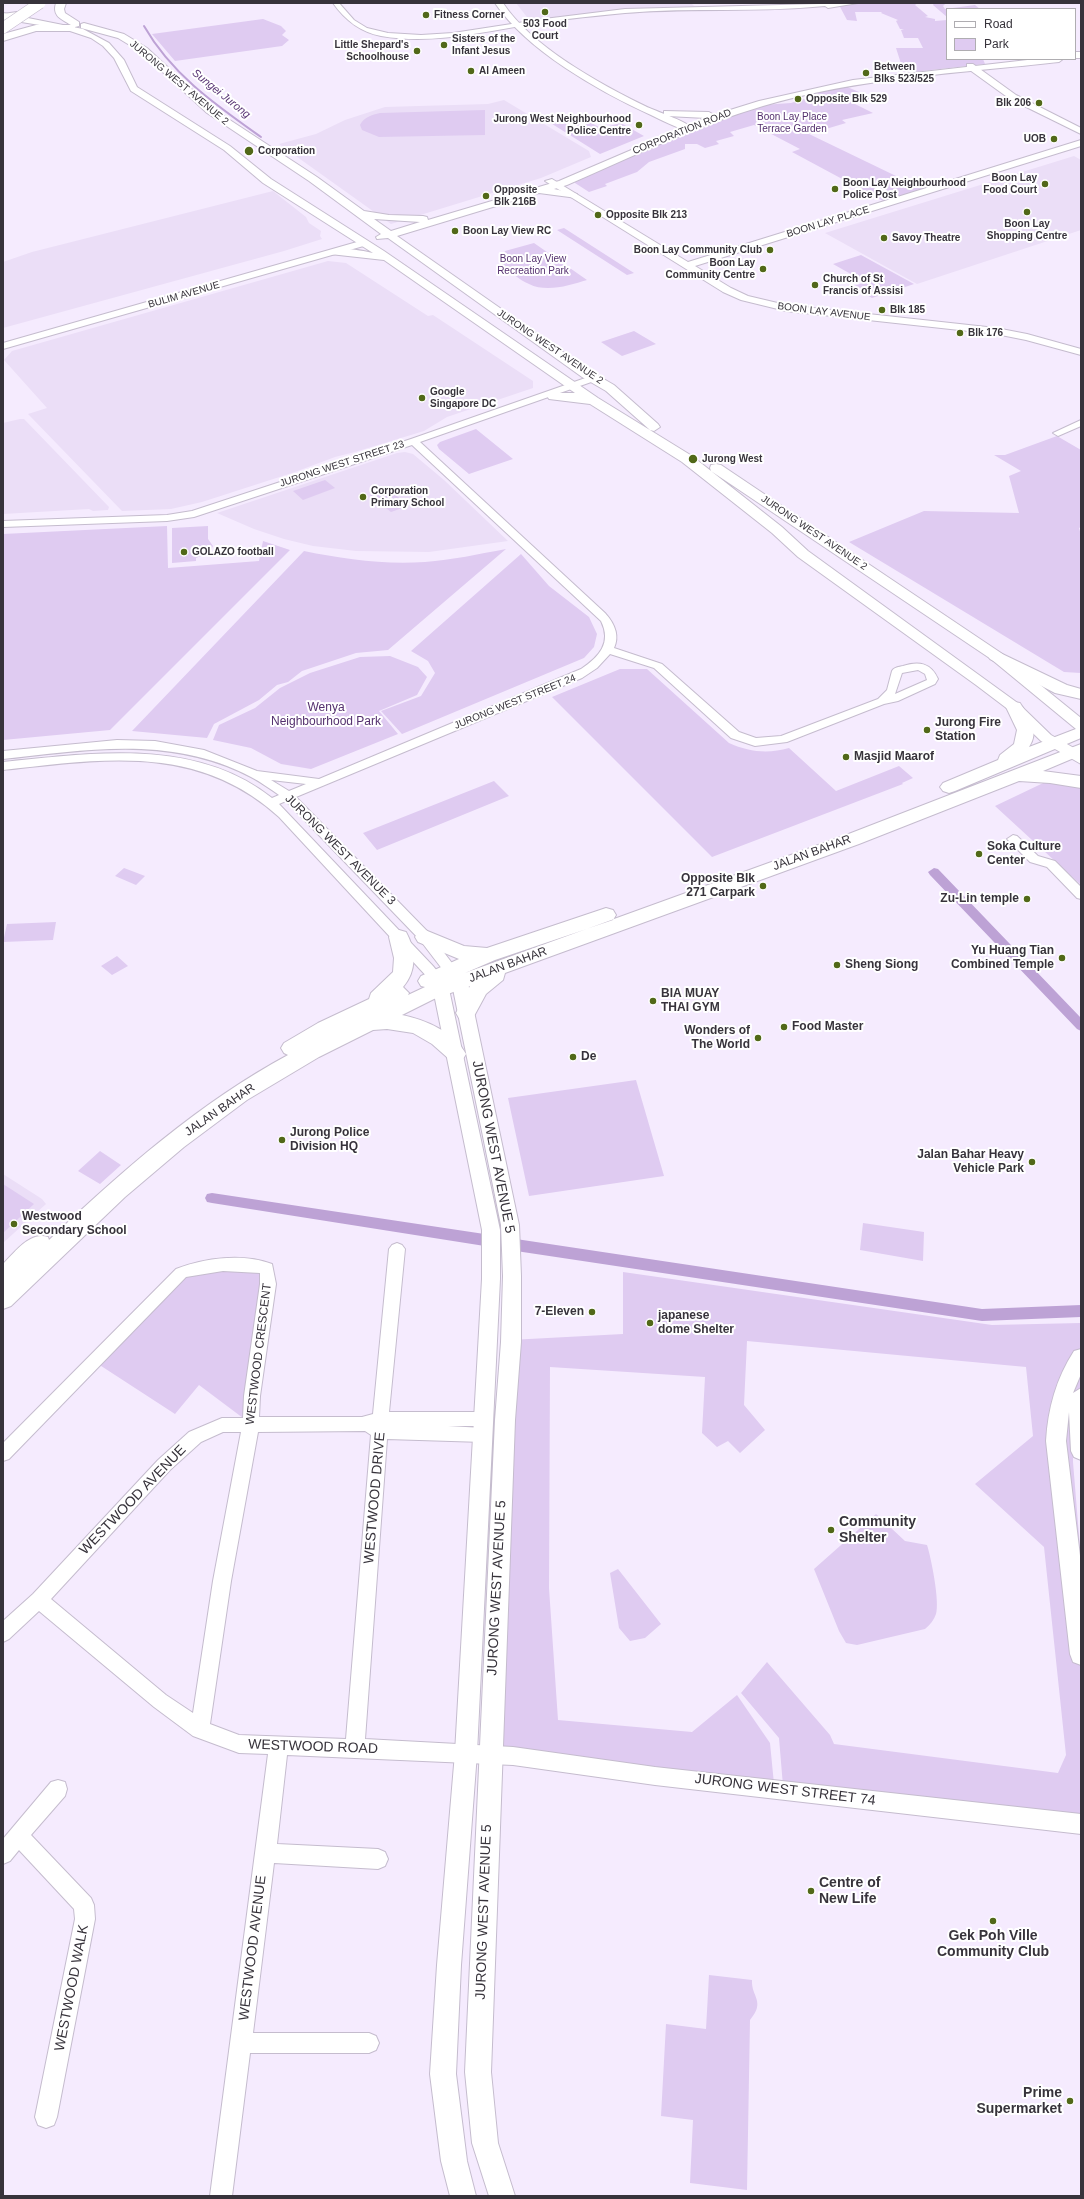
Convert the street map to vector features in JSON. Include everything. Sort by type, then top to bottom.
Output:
[{"type":"highway","points":[[3,13],[25,3]]},
{"type":"highway","points":[[3,28],[40,3]]},
{"type":"highway","points":[[61,3],[59,9],[61,15],[73,26]]},
{"type":"highway","points":[[3,13],[17,15]]},
{"type":"highway","points":[[3,38],[26,29],[73,26]]},
{"type":"main road","name":"JURONG WEST AVENUE 2","points":[[3,13],[51,23],[110,32],[130,41],[144,50],[210,111],[313,179],[386,233],[610,388],[647,422],[996,656],[1081,726]]},
{"type":"main road","name":"JURONG WEST AVENUE 2","points":[[17,15],[73,26],[111,50],[118,58],[134,89],[177,118],[200,130],[227,148],[267,181],[342,228],[438,295],[499,334],[594,401],[687,459],[777,530],[803,554],[1014,707],[1053,744],[1077,754]]},
{"type":"main road","name":"CORPORATION ROAD","points":[[360,241],[556,182],[654,136],[742,108],[818,90],[1020,60]]},
{"type":"main road","name":"CORPORATION ROAD","points":[[426,221],[533,192],[709,115],[765,98],[860,78],[1042,60]]},
{"type":"main road","points":[[654,136],[664,126],[663,114],[709,115]]},
{"type":"main road","points":[[533,192],[558,192],[573,196]]},
{"type":"main road","points":[[357,211],[389,218],[426,221]]},
{"type":"main road","points":[[418,255],[412,248],[412,239],[426,221]]},
{"type":"main road","points":[[323,248],[341,238],[342,228]]},
{"type":"main road","points":[[334,252],[369,255],[394,264]]},
{"type":"main road","points":[[540,397],[552,384],[551,372]]},
{"type":"main road","points":[[553,396],[576,397],[594,401]]},
{"type":"main road","points":[[996,656],[1060,689],[1081,694]]},
{"type":"main road","points":[[982,773],[1018,751],[1026,740],[1027,730],[1024,722],[1014,707]]},
{"type":"main road","name":"JALAN BAHAR","points":[[3,1278],[118,1172],[180,1122],[216,1095],[325,1028],[365,1016],[447,980],[488,955],[640,903],[836,832],[1081,732]]},
{"type":"main road","name":"JALAN BAHAR","points":[[447,980],[525,959],[658,911],[1077,754]]},
{"type":"main road","points":[[1015,778],[1050,777],[1081,782]]},
{"type":"main road","points":[[640,903],[652,906],[658,911]]},
{"type":"main road","points":[[365,1016],[405,970],[406,963],[399,937]]},
{"type":"main road","points":[[425,937],[461,953],[488,955]]},
{"type":"main road","points":[[466,1013],[478,989],[488,980],[525,959]]},
{"type":"main road","points":[[365,1016],[399,1021],[417,1026],[446,1044],[456,1054]]},
{"type":"main road","name":"JALAN BAHAR","points":[[3,1299],[124,1183],[182,1136],[242,1093],[365,1016]]},
{"type":"street","points":[[336,3],[354,24],[366,30],[386,35],[427,37],[653,11],[781,10],[855,3]]},
{"type":"street","points":[[499,3],[550,52],[586,78],[688,125]]},
{"type":"street","points":[[506,3],[522,26]]},
{"type":"street","points":[[522,26],[600,14],[663,8],[780,8],[837,3]]},
{"type":"street","points":[[976,67],[1018,95],[1081,126]]},
{"type":"street","points":[[976,67],[1013,97],[1081,131]]},
{"type":"street","name":"BOON LAY PLACE","points":[[942,189],[1067,147],[1079,147]]},
{"type":"street","name":"BOON LAY PLACE","points":[[695,266],[1079,147]]},
{"type":"street","name":"BOON LAY AVENUE","points":[[556,182],[573,196],[695,266],[754,294],[789,303],[977,323],[1030,332],[1081,347]]},
{"type":"street","name":"BOON LAY AVENUE","points":[[556,182],[695,266],[727,290],[745,298],[786,308],[996,331],[1027,337],[1081,352]]},
{"type":"street","name":"BULIM AVENUE","points":[[4,339],[323,248],[360,241]]},
{"type":"street","name":"BULIM AVENUE","points":[[4,339],[334,252],[360,241]]},
{"type":"street","name":"JURONG WEST STREET 23","points":[[479,419],[553,396],[596,379]]},
{"type":"street","name":"JURONG WEST STREET 23","points":[[3,523],[167,518],[194,514],[204,509],[414,441],[540,397],[575,387]]},
{"type":"street","points":[[1058,433],[1081,423]]},
{"type":"street","points":[[414,441],[606,620],[611,633],[609,647],[658,666],[735,735],[756,742],[773,742],[797,735],[882,701]]},
{"type":"street","name":"JURONG WEST STREET 24","points":[[271,803],[574,678],[595,665],[609,647]]},
{"type":"street","name":"JURONG WEST AVENUE 3","points":[[3,755],[111,744],[155,745],[200,753],[255,774],[288,796],[425,937],[447,980]]},
{"type":"street","name":"JURONG WEST AVENUE 3","points":[[3,766],[84,757],[116,755],[151,756],[212,769],[241,782],[271,803],[399,937],[447,980]]},
{"type":"street","name":"JURONG WEST STREET 24","points":[[255,774],[321,782]]},
{"type":"street","points":[[1013,839],[1034,859],[1051,864],[1081,895]]},
{"type":"street","name":"JURONG WEST AVENUE 5","points":[[447,980],[466,1013],[510,1225],[512,1276],[511,1342],[478,1754],[450,1958],[443,2074],[454,2162],[463,2196]]},
{"type":"street","name":"JURONG WEST AVENUE 5","points":[[447,980],[456,1054],[491,1230],[492,1279],[483,1427],[478,1754],[478,2072],[485,2143],[502,2196]]},
{"type":"street","name":"WESTWOOD DRIVE","points":[[355,1748],[397,1249]]},
{"type":"street","name":"WESTWOOD CRESCENT","points":[[3,1454],[179,1275],[190,1269],[244,1264],[267,1268],[268,1284],[252,1396],[251,1424],[222,1581],[200,1728]]},
{"type":"street","points":[[1081,1357],[1068,1377],[1059,1406],[1056,1424],[1056,1441],[1078,1597],[1081,1654]]},
{"type":"street","points":[[1081,1397],[1078,1406],[1081,1451]]},
{"type":"street","name":"WESTWOOD AVENUE","points":[[3,1633],[39,1600],[164,1465],[195,1437],[222,1425],[362,1424],[483,1427]]},
{"type":"street","name":"WESTWOOD ROAD","points":[[39,1600],[160,1701],[200,1728],[239,1744],[478,1754]]},
{"type":"street","name":"WESTWOOD AVENUE","points":[[221,2196],[242,2043],[248,1976],[266,1853],[278,1745]]},
{"type":"street","name":"JURONG WEST STREET 74","points":[[478,1754],[655,1776],[1081,1824]]},
{"type":"street","points":[[3,1854],[58,1789]]},
{"type":"street","name":"WESTWOOD WALK","points":[[18,1836],[51,1868],[84,1905],[85,1919],[46,2117]]},
{"type":"street","points":[[266,1853],[378,1859]]},
{"type":"street","points":[[242,2043],[369,2043]]},
{"type":"shaded area","points":[[516,3],[691,3],[695,7],[623,10],[530,21]]},
{"type":"shaded area","points":[[504,100],[589,151],[591,157],[541,178],[391,224],[279,144],[316,134],[345,120],[385,107],[488,104]]},
{"type":"shaded area","points":[[1074,156],[1081,160],[1081,230],[917,284],[825,233]]},
{"type":"shaded area","points":[[273,191],[306,217],[309,223],[321,231],[320,236],[322,239],[284,251],[3,328],[3,262],[32,252]]},
{"type":"shaded area","points":[[328,261],[346,263],[428,316],[433,315],[533,381],[533,388],[447,417],[424,431],[335,457],[295,472],[202,502],[171,509],[122,511],[28,414],[47,408],[4,360],[12,351]]},
{"type":"shaded area","points":[[24,419],[109,507],[108,510],[93,511],[89,509],[3,514],[3,423]]},
{"type":"shaded area","name":"Corporation Primary School","points":[[405,452],[413,454],[444,480],[508,541],[429,552],[356,551],[313,546],[284,539],[254,529],[217,513],[397,453]]},
{"type":"shaded area","name":"Westwood Secondary School","points":[[3,1174],[42,1199],[46,1204],[3,1243]]},
{"type":"green space","points":[[856,3],[918,3],[915,5],[928,16],[925,17],[935,19],[935,21],[946,20],[946,60],[983,60],[985,64],[904,73],[896,48],[923,48],[918,38],[904,38],[901,30],[904,29],[900,29],[896,21],[898,20],[881,13],[882,12],[855,12],[857,21],[847,20],[839,5]]},
{"type":"green space","points":[[934,3],[946,3],[943,6],[946,9],[946,16],[933,5]]},
{"type":"green space","points":[[975,5],[979,8],[952,8]]},
{"type":"green space","points":[[263,19],[281,26],[286,31],[282,35],[289,40],[282,46],[175,61],[152,34]]},
{"type":"green space","name":"Boon Lay Place Terrace Garden","points":[[845,86],[873,98],[853,103],[873,113],[842,120],[846,123],[809,134],[925,190],[885,202],[792,152],[800,149],[754,125],[730,132],[734,136],[716,141],[719,144],[705,148],[697,144],[685,144],[685,149],[649,162],[637,172],[605,184],[607,186],[589,192],[575,183],[574,179],[704,123],[762,105],[791,103],[816,95],[821,91]]},
{"type":"green space","points":[[485,110],[485,135],[379,137],[362,130],[360,125],[366,118],[380,113]]},
{"type":"green space","points":[[574,114],[601,128],[621,123],[644,136],[600,154],[549,122]]},
{"type":"green space","points":[[564,228],[634,273],[627,275],[557,230]]},
{"type":"green space","name":"Boon Lay View Recreation Park","points":[[534,243],[587,280],[551,288],[536,287],[522,280],[501,264],[505,251]]},
{"type":"green space","points":[[861,255],[914,284],[872,298],[852,287],[865,282],[833,264]]},
{"type":"green space","points":[[634,331],[656,344],[622,356],[601,342]]},
{"type":"green space","points":[[476,429],[513,459],[469,474],[439,449],[437,445],[440,442]]},
{"type":"green space","points":[[1057,436],[1081,450],[1081,527],[1079,528],[1081,535],[1081,673],[1064,672],[849,542],[924,511],[1019,513],[1009,476],[1021,471],[994,455],[1005,455]]},
{"type":"green space","points":[[325,480],[335,488],[303,500],[293,491]]},
{"type":"green space","points":[[388,488],[408,506],[391,512],[370,495]]},
{"type":"green space","points":[[167,526],[168,568],[259,561],[263,541],[290,550],[110,730],[3,740],[3,534]]},
{"type":"green space","name":"GOLAZO football","points":[[208,526],[208,539],[213,546],[210,552],[196,558],[196,561],[172,563],[172,528]]},
{"type":"green space","points":[[506,549],[388,650],[356,653],[302,671],[288,682],[277,685],[259,700],[214,724],[207,738],[132,731],[304,551],[364,561],[410,563],[466,557]]},
{"type":"green space","points":[[521,554],[549,586],[589,617],[597,634],[594,647],[584,658],[402,734],[381,711],[421,696],[435,673],[428,661],[411,651]]},
{"type":"green space","name":"Wenya Neighbourhood Park","points":[[390,656],[418,667],[427,677],[417,695],[379,711],[398,734],[311,769],[281,764],[251,748],[213,740],[219,725],[255,708],[280,688],[310,673],[360,657]]},
{"type":"green space","points":[[620,669],[647,669],[729,743],[759,751],[774,751],[789,748],[836,791],[899,766],[913,778],[902,783],[903,784],[712,857],[552,697]]},
{"type":"green space","points":[[1060,775],[1081,780],[1081,885],[995,806]]},
{"type":"green space","points":[[494,781],[509,796],[377,850],[363,833]]},
{"type":"green space","points":[[124,868],[145,876],[136,885],[115,876]]},
{"type":"green space","points":[[56,922],[53,940],[3,942],[7,924]]},
{"type":"green space","points":[[117,956],[128,966],[112,975],[101,966]]},
{"type":"green space","points":[[636,1080],[664,1176],[529,1196],[508,1098]]},
{"type":"green space","points":[[100,1151],[121,1165],[100,1184],[78,1171]]},
{"type":"green space","points":[[3,1184],[34,1204],[3,1233]]},
{"type":"green space","points":[[863,1223],[924,1232],[923,1261],[860,1250]]},
{"type":"green space","points":[[267,1268],[251,1424],[199,1385],[175,1414],[95,1362],[179,1275],[196,1270]]},
{"type":"green space","points":[[623,1272],[992,1325],[1081,1323],[1081,1403],[1073,1424],[1073,1462],[1081,1560],[1081,1820],[783,1786],[779,1738],[741,1693],[767,1662],[830,1735],[834,1744],[1058,1773],[1066,1755],[1044,1547],[975,1484],[1033,1436],[1026,1367],[747,1341],[744,1405],[765,1430],[740,1453],[728,1441],[717,1447],[702,1433],[705,1377],[550,1367],[549,1588],[558,1720],[692,1732],[737,1695],[770,1743],[774,1784],[490,1754],[510,1340],[623,1334]]},
{"type":"green space","points":[[876,1514],[905,1541],[927,1545],[936,1590],[936,1614],[932,1622],[925,1629],[857,1645],[846,1643],[839,1631],[814,1569]]},
{"type":"green space","points":[[618,1569],[661,1624],[645,1638],[630,1641],[619,1628],[610,1573]]},
{"type":"green space","points":[[709,1975],[752,1980],[752,1986],[757,1999],[755,2014],[750,2020],[747,2190],[690,2183],[693,2120],[661,2116],[666,2024],[706,2029]]},
{"type":"waterway","name":"Sungei Jurong","points":[[144,26],[155,44],[181,74],[212,101],[261,137]]},
{"type":"waterway","points":[[934,872],[1081,1026]]},
{"type":"waterway","points":[[212,1198],[491,1241]]},
{"type":"waterway","points":[[516,1245],[982,1315],[1081,1311]]},
{"type":"place","name":"503 Food Court","points":[[545,12]]},
{"type":"place","name":"Fitness Corner","points":[[426,15]]},
{"type":"place","name":"Sisters of the Infant Jesus","points":[[444,45]]},
{"type":"place","name":"Little Shepard's Schoolhouse","points":[[417,51]]},
{"type":"place","name":"Al Ameen","points":[[471,71]]},
{"type":"place","name":"Between Blks 523/525","points":[[866,73]]},
{"type":"place","name":"Opposite Blk 529","points":[[798,99]]},
{"type":"place","name":"Blk 206","points":[[1039,103]]},
{"type":"place","name":"Jurong West Neighbourhood Police Centre","points":[[639,125]]},
{"type":"place","name":"UOB","points":[[1054,139]]},
{"type":"place","name":"Corporation","points":[[249,151]]},
{"type":"place","name":"Boon Lay Food Court","points":[[1045,184]]},
{"type":"place","name":"Boon Lay Neighbourhood Police Post","points":[[835,189]]},
{"type":"place","name":"Opposite Blk 216B","points":[[486,196]]},
{"type":"place","name":"Boon Lay Shopping Centre","points":[[1027,212]]},
{"type":"place","name":"Opposite Blk 213","points":[[598,215]]},
{"type":"place","name":"Boon Lay View RC","points":[[455,231]]},
{"type":"place","name":"Savoy Theatre","points":[[884,238]]},
{"type":"place","name":"Boon Lay Community Club","points":[[770,250]]},
{"type":"place","name":"Boon Lay Community Centre","points":[[763,269]]},
{"type":"place","name":"Church of St Francis of Assisi","points":[[815,285]]},
{"type":"place","name":"Blk 185","points":[[882,310]]},
{"type":"place","name":"Blk 176","points":[[960,333]]},
{"type":"place","name":"Google Singapore DC","points":[[422,398]]},
{"type":"place","name":"Jurong West","points":[[693,459]]},
{"type":"place","name":"Corporation Primary School","points":[[363,497]]},
{"type":"place","name":"GOLAZO football","points":[[184,552]]},
{"type":"place","name":"Jurong Fire Station","points":[[927,730]]},
{"type":"place","name":"Masjid Maarof","points":[[846,757]]},
{"type":"place","name":"Soka Culture Center","points":[[979,854]]},
{"type":"place","name":"Opposite Blk 271 Carpark","points":[[763,886]]},
{"type":"place","name":"Zu-Lin temple","points":[[1027,899]]},
{"type":"place","name":"Yu Huang Tian Combined Temple","points":[[1062,958]]},
{"type":"place","name":"Sheng Siong","points":[[837,965]]},
{"type":"place","name":"BIA MUAY THAI GYM","points":[[653,1001]]},
{"type":"place","name":"Food Master","points":[[784,1027]]},
{"type":"place","name":"Wonders of The World","points":[[758,1038]]},
{"type":"place","name":"De","points":[[573,1057]]},
{"type":"place","name":"Jurong Police Division HQ","points":[[282,1140]]},
{"type":"place","name":"Jalan Bahar Heavy Vehicle Park","points":[[1032,1162]]},
{"type":"place","name":"Westwood Secondary School","points":[[14,1224]]},
{"type":"place","name":"7-Eleven","points":[[592,1312]]},
{"type":"place","name":"japanese dome Shelter","points":[[650,1323]]},
{"type":"place","name":"Community Shelter","points":[[831,1530]]},
{"type":"place","name":"Centre of New Life","points":[[811,1891]]},
{"type":"place","name":"Gek Poh Ville Community Club","points":[[993,1921]]},
{"type":"place","name":"Prime Supermarket","points":[[1070,2101]]}]
